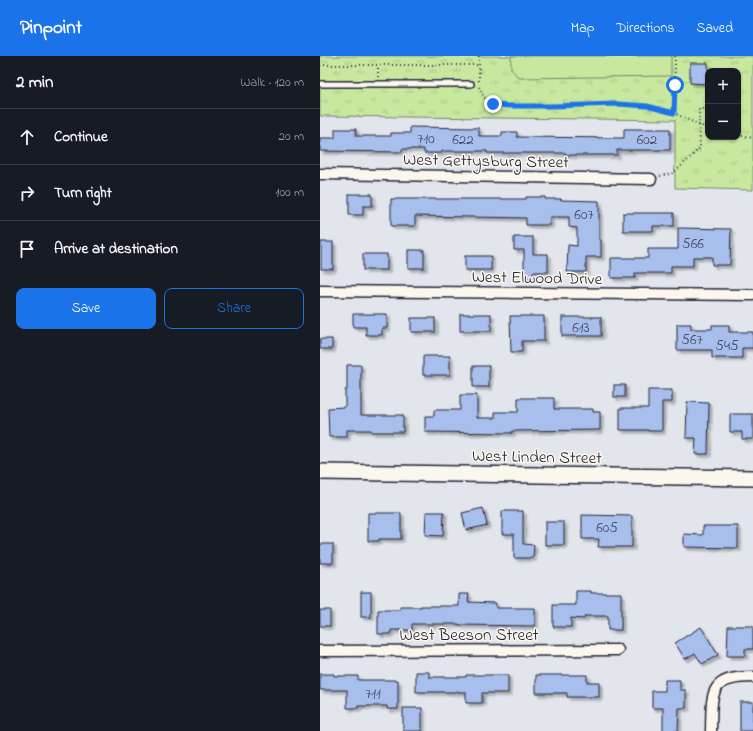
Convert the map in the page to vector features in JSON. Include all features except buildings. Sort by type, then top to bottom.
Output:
[{"type":"street","name":"West Gettysburg Street","points":[[320,174],[651,179]]},
{"type":"street","name":"West Elwood Drive","points":[[320,291],[753,295]]},
{"type":"street","name":"West Linden Street","points":[[320,472],[753,478]]},
{"type":"street","name":"West Beeson Street","points":[[320,651],[618,650]]},
{"type":"street","points":[[711,731],[712,698],[718,686],[727,680],[739,677],[753,677]]},
{"type":"lane","points":[[320,84],[471,84]]},
{"type":"path","points":[[479,56],[480,91],[484,98],[493,104],[508,106],[618,104],[647,106],[674,113],[705,127]]},
{"type":"path","points":[[674,113],[675,56]]},
{"type":"path","points":[[320,64],[479,65]]},
{"type":"path","points":[[668,174],[677,170],[700,148],[699,109],[705,109]]},
{"type":"path","points":[[741,136],[753,138]]},
{"type":"green space","points":[[320,56],[753,56],[753,190],[675,188],[675,120],[320,116]]},
{"type":"green space","points":[[511,56],[671,56],[671,76],[519,78],[511,69]]},
{"type":"route","points":[[493,104],[508,106],[551,106],[618,104],[647,106],[668,110],[674,113],[675,85]]}]
